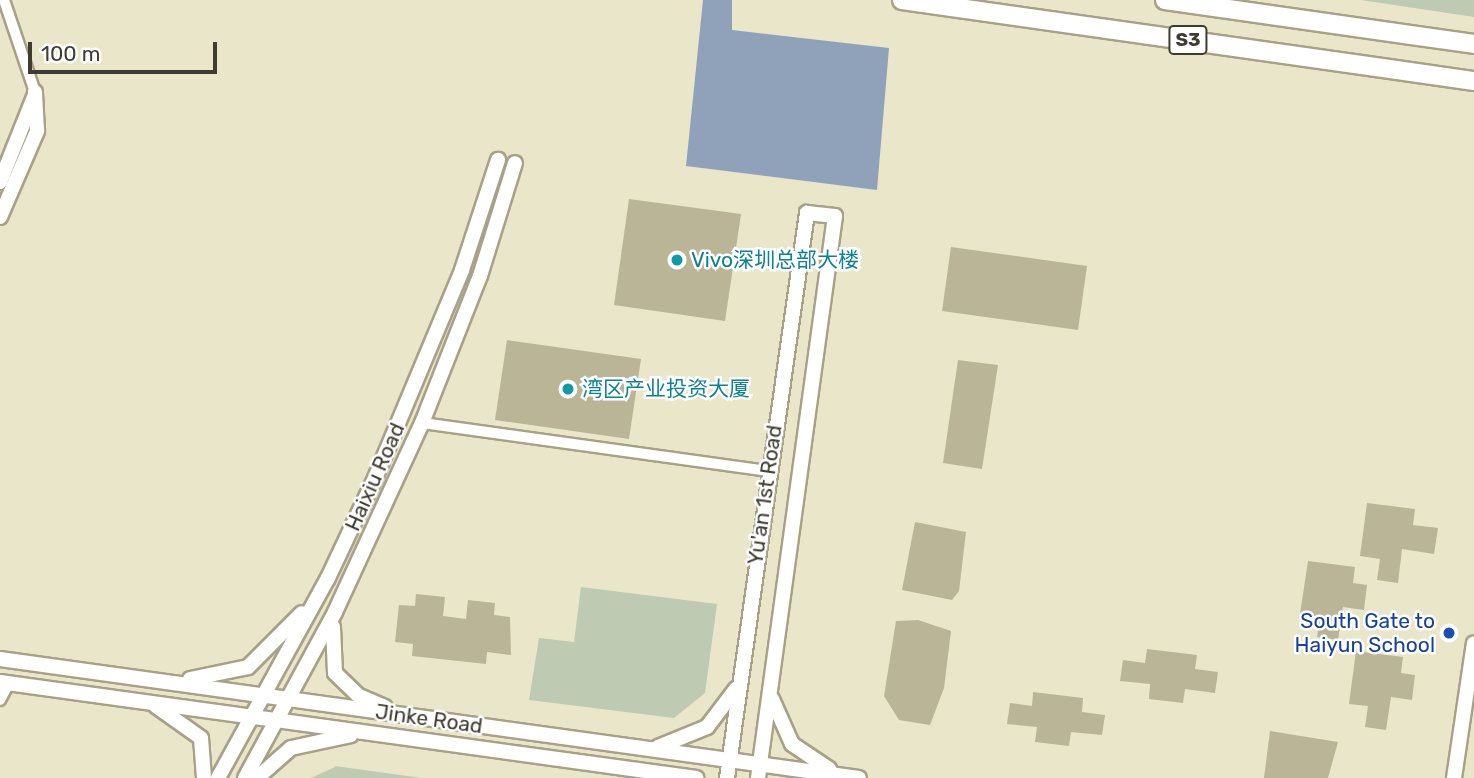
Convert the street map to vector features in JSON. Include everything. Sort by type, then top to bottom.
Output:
[{"type":"highway","name":"S3","points":[[902,0],[1474,81]]},
{"type":"highway","name":"S3","points":[[1165,0],[1474,44]]},
{"type":"main road","points":[[0,182],[35,92]]},
{"type":"main road","points":[[0,217],[37,131],[35,92]]},
{"type":"main road","name":"Haixiu Road","points":[[218,778],[328,578],[421,373],[498,160]]},
{"type":"main road","name":"Haixiu Road","points":[[245,778],[335,612],[422,423],[480,276],[515,163]]},
{"type":"main road","name":"Yu'an 1st Road","points":[[727,778],[768,471],[807,213],[835,216],[759,771]]},
{"type":"main road","points":[[161,681],[223,676],[257,661],[328,578]]},
{"type":"main road","points":[[335,612],[330,646],[335,673],[359,696],[406,716]]},
{"type":"main road","points":[[1454,778],[1474,643]]},
{"type":"main road","name":"Jinke Road","points":[[0,659],[730,760],[759,771],[854,777]]},
{"type":"main road","points":[[652,749],[707,727],[740,681]]},
{"type":"main road","name":"Jinke Road","points":[[4,682],[696,778]]},
{"type":"main road","points":[[769,686],[774,710],[792,744],[811,761],[854,777]]},
{"type":"main road","points":[[149,702],[201,738],[204,778]]},
{"type":"main road","points":[[257,778],[291,748],[366,733]]},
{"type":"main road","points":[[646,771],[662,778]]},
{"type":"street","points":[[4,0],[35,92]]},
{"type":"street","points":[[422,423],[768,471]]},
{"type":"street","points":[[0,700],[4,682]]},
{"type":"green space","points":[[1361,0],[1474,0],[1474,17]]},
{"type":"green space","points":[[581,587],[717,604],[705,693],[674,718],[529,700],[539,638],[574,642]]},
{"type":"green space","points":[[335,766],[422,778],[311,778]]},
{"type":"water","points":[[703,0],[732,0],[732,30],[889,48],[877,190],[686,166]]},
{"type":"building","name":"Vivo深圳总部大楼","points":[[629,199],[741,214],[725,321],[614,305]]},
{"type":"building","points":[[951,247],[1087,266],[1078,330],[942,311]]},
{"type":"building","name":"湾区产业投资大厦","points":[[507,340],[641,359],[629,439],[495,420]]},
{"type":"building","points":[[958,360],[998,365],[982,469],[943,463]]},
{"type":"building","points":[[1367,503],[1415,509],[1413,525],[1438,528],[1434,554],[1402,549],[1398,583],[1377,580],[1380,559],[1360,556]]},
{"type":"building","points":[[915,522],[966,532],[959,591],[952,600],[902,590]]},
{"type":"building","points":[[1308,561],[1355,567],[1353,583],[1367,585],[1364,610],[1343,607],[1338,640],[1317,637],[1320,617],[1300,614]]},
{"type":"building","points":[[416,594],[445,597],[443,616],[466,619],[468,600],[495,603],[494,615],[510,617],[511,655],[487,652],[486,664],[412,656],[413,644],[395,642],[399,605],[415,606]]},
{"type":"building","points":[[918,620],[951,631],[944,688],[930,725],[899,720],[884,696],[896,621]]},
{"type":"building","points":[[1147,649],[1197,655],[1195,669],[1218,672],[1215,693],[1185,689],[1183,703],[1149,699],[1150,684],[1120,681],[1123,660],[1145,663]]},
{"type":"building","points":[[1356,651],[1403,657],[1401,673],[1415,675],[1412,700],[1391,697],[1386,730],[1365,727],[1368,706],[1349,704]]},
{"type":"building","points":[[1033,692],[1083,698],[1082,712],[1105,715],[1102,735],[1071,732],[1069,746],[1035,742],[1037,727],[1007,724],[1010,703],[1032,706]]},
{"type":"building","points":[[1270,731],[1338,742],[1328,778],[1264,778]]},
{"type":"place","name":"Vivo深圳总部大楼","points":[[677,260]]},
{"type":"place","name":"湾区产业投资大厦","points":[[568,389]]},
{"type":"place","name":"South Gate to Haiyun School","points":[[1449,633]]}]
